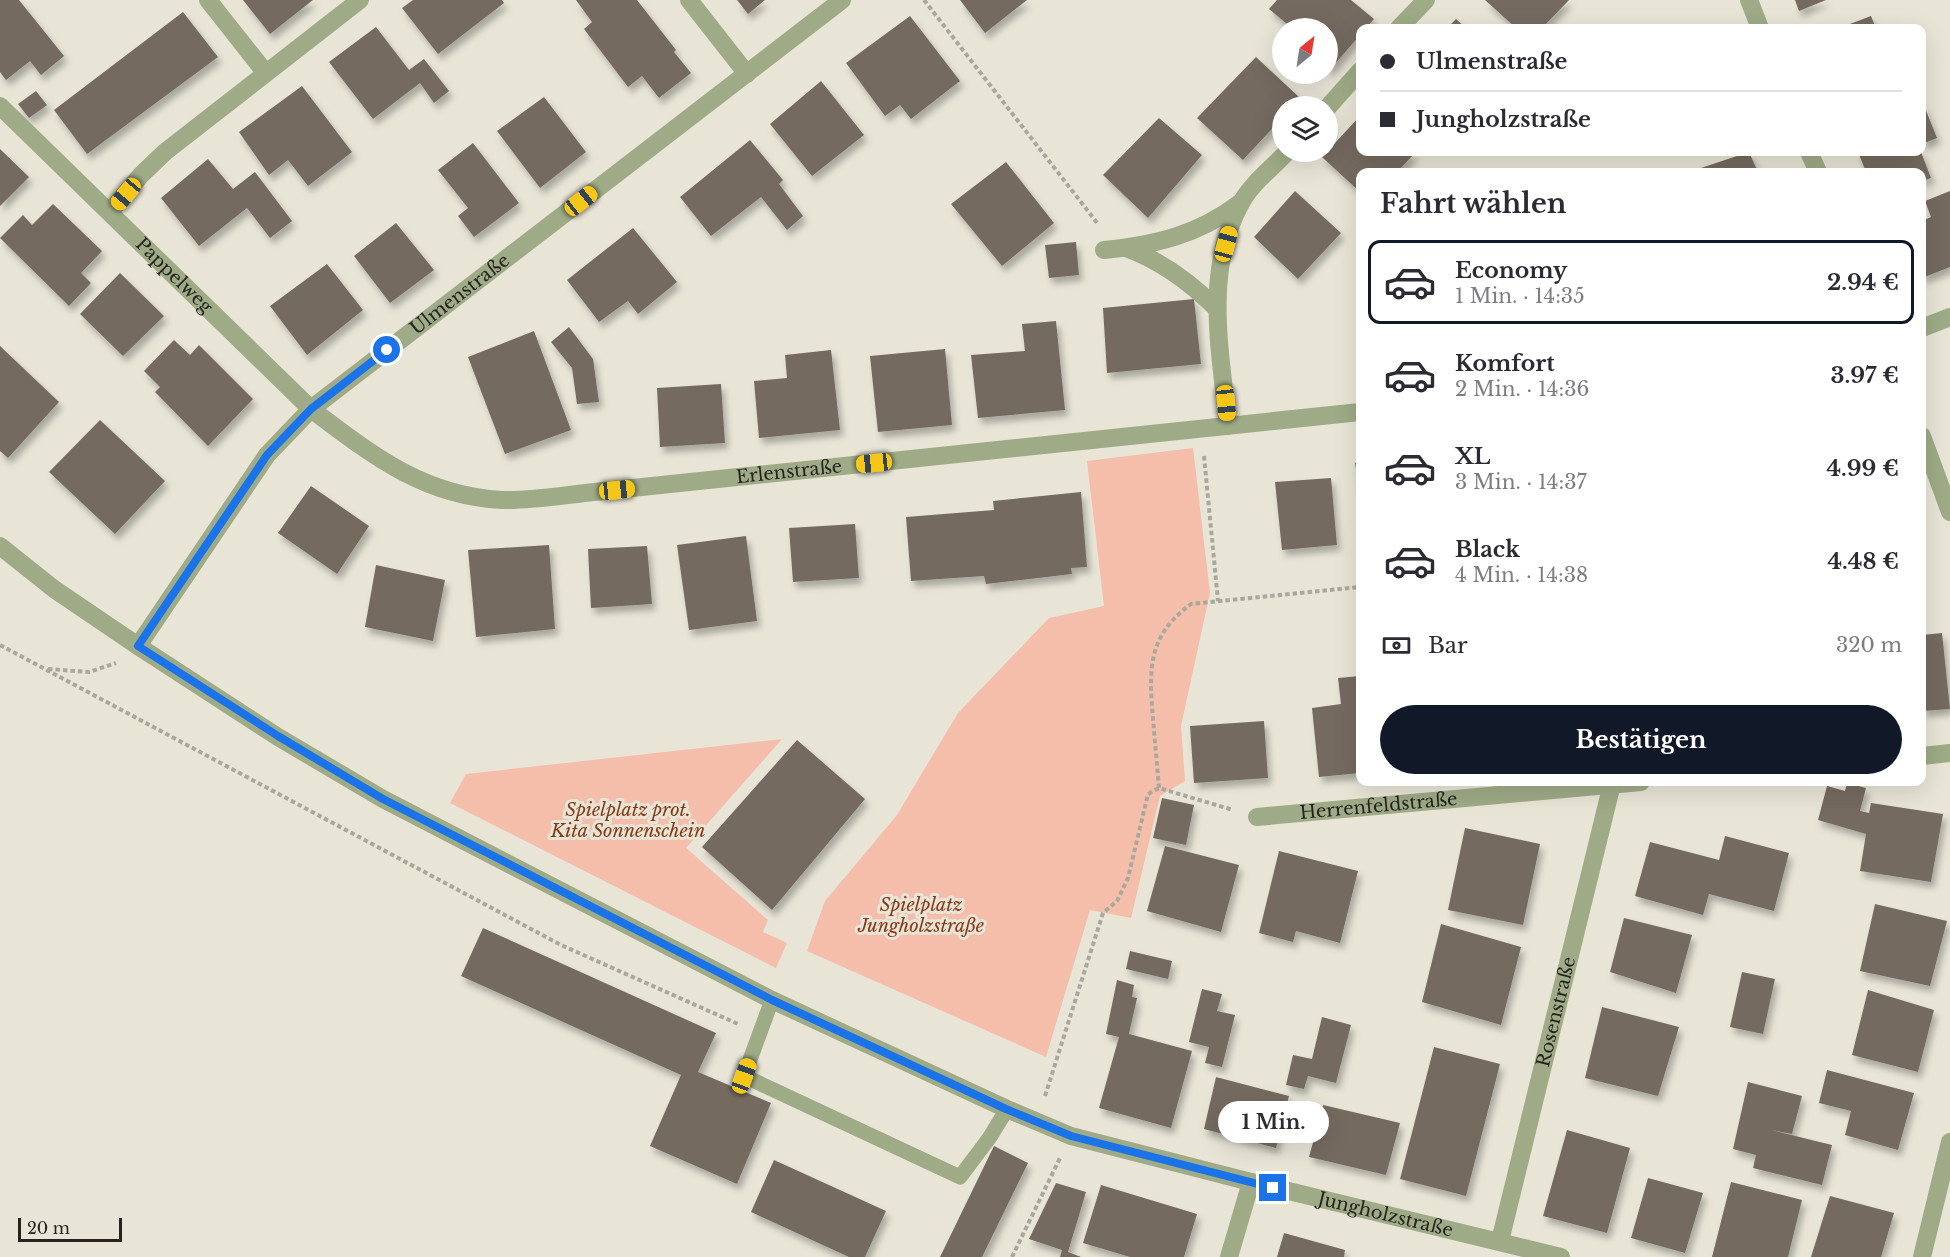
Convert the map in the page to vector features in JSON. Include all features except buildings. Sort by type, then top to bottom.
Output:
[{"type":"street","points":[[208,0],[265,72]]},
{"type":"street","points":[[110,212],[141,175],[165,152],[360,0]]},
{"type":"street","points":[[689,0],[747,74]]},
{"type":"street","name":"Ulmenstraße","points":[[138,646],[267,455],[311,409],[842,0]]},
{"type":"street","points":[[1404,24],[1426,0]]},
{"type":"street","points":[[1749,0],[1758,24]]},
{"type":"street","points":[[1338,96],[1356,76]]},
{"type":"street","name":"Pappelweg","points":[[0,106],[311,409]]},
{"type":"street","points":[[1116,249],[1188,233],[1221,217],[1241,202],[1278,162]]},
{"type":"street","points":[[1228,426],[1217,309],[1218,281],[1229,231],[1241,202]]},
{"type":"street","points":[[1116,249],[1147,256],[1168,268],[1217,309]]},
{"type":"street","points":[[1926,326],[1950,317]]},
{"type":"street","name":"Erlenstraße","points":[[311,409],[359,445],[405,474],[450,493],[503,500],[1356,411]]},
{"type":"street","points":[[1926,447],[1950,512]]},
{"type":"street","name":"Jungholzstraße","points":[[0,546],[54,589],[138,646],[278,736],[383,799],[772,1000],[1006,1109],[1071,1136],[1561,1257]]},
{"type":"street","points":[[1926,756],[1950,753]]},
{"type":"street","name":"Herrenfeldstraße","points":[[1257,817],[1590,786]]},
{"type":"street","name":"Rosenstraße","points":[[1500,1241],[1612,786]]},
{"type":"street","points":[[1922,1257],[1950,1142]]},
{"type":"street","points":[[1229,1257],[1251,1182]]},
{"type":"lane","points":[[772,1000],[744,1076],[960,1177],[990,1137],[1006,1109]]},
{"type":"path","points":[[924,0],[1116,249]]},
{"type":"path","points":[[1201,429],[1218,602]]},
{"type":"path","points":[[1159,788],[1150,689],[1151,665],[1158,643],[1172,619],[1191,604],[1356,587]]},
{"type":"path","points":[[0,645],[561,945],[760,1034]]},
{"type":"path","points":[[44,669],[89,672],[111,666],[138,646]]},
{"type":"path","points":[[1053,1066],[1103,913],[1117,901],[1128,878],[1148,794],[1159,788],[1257,817]]},
{"type":"path","points":[[1012,1257],[1071,1136]]},
{"type":"green space","name":"Spielplatz Jungholzstraße","points":[[1193,448],[1210,593],[1181,726],[1185,781],[1160,796],[1131,918],[1090,910],[1046,1057],[807,951],[825,901],[897,815],[958,713],[1049,618],[1104,606],[1087,461]]},
{"type":"green space","name":"Spielplatz prot. Kita Sonnenschein","points":[[782,739],[686,848],[768,920],[763,932],[787,943],[776,968],[450,803],[466,774]]},
{"type":"route","points":[[387,350],[311,409],[267,455],[138,646],[278,736],[383,799],[772,1000],[1006,1109],[1071,1136],[1273,1188]]}]
